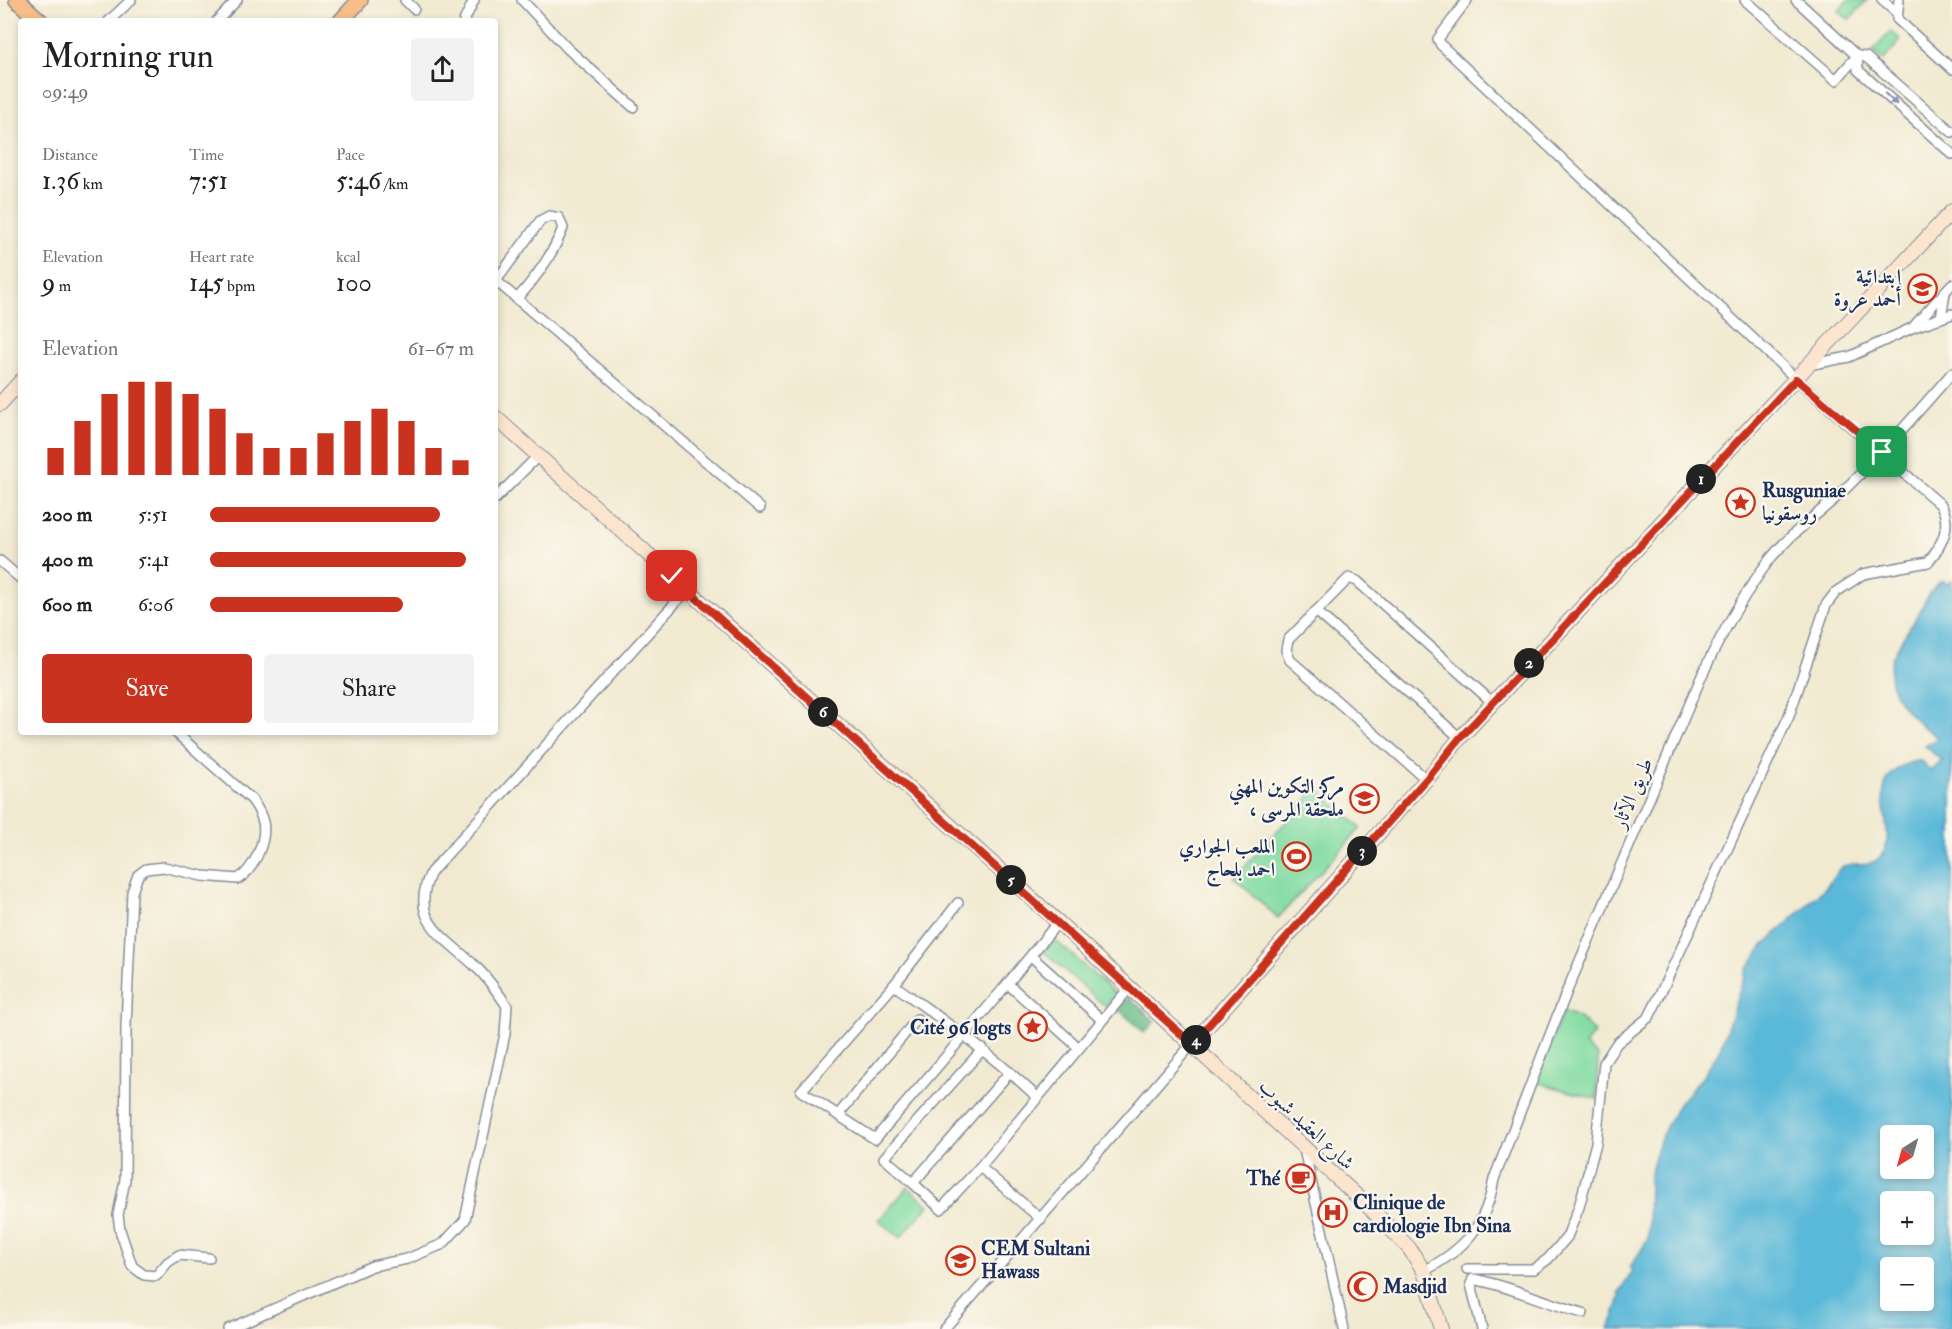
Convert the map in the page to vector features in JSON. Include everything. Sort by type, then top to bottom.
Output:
[{"type":"main road","points":[[344,18],[360,0]]},
{"type":"main road","points":[[24,2],[37,18]]},
{"type":"main road","points":[[1192,1044],[1492,702],[1952,211]]},
{"type":"main road","points":[[0,404],[18,384]]},
{"type":"main road","name":"شارع العقيد شبوب","points":[[498,420],[1130,987],[1409,1248],[1424,1271],[1441,1329]]},
{"type":"street","points":[[113,18],[131,0]]},
{"type":"street","points":[[220,18],[237,0]]},
{"type":"street","points":[[405,0],[414,9]]},
{"type":"street","points":[[465,18],[474,0]]},
{"type":"street","points":[[522,0],[568,49],[633,106]]},
{"type":"street","points":[[1467,0],[1438,39],[1441,45],[1796,379],[1941,505],[1950,518],[1947,533],[1928,562],[1863,574],[1836,592],[1826,605],[1790,716],[1656,1003],[1649,1017],[1617,1043],[1604,1062],[1596,1143],[1579,1207],[1567,1237],[1548,1259],[1534,1269],[1478,1267],[1467,1269]]},
{"type":"street","points":[[1744,0],[1836,80],[1857,56]]},
{"type":"street","points":[[1796,0],[1857,56],[1866,57],[1952,132]]},
{"type":"street","points":[[1882,0],[1896,12]]},
{"type":"street","points":[[1899,0],[1896,12],[1899,22],[1952,69]]},
{"type":"street","points":[[1857,56],[1858,70],[1952,154]]},
{"type":"street","points":[[498,277],[540,221],[549,216],[559,218],[563,228],[559,238],[533,282],[517,299]]},
{"type":"street","points":[[498,282],[760,508]]},
{"type":"street","points":[[1914,327],[1948,288]]},
{"type":"street","points":[[1941,318],[1948,288]]},
{"type":"street","points":[[1808,365],[1849,357],[1914,327],[1952,314]]},
{"type":"street","name":"طريق الآثار","points":[[1424,1271],[1452,1256],[1465,1242],[1490,1204],[1494,1179],[1567,991],[1702,673],[1726,626],[1770,559],[1796,530],[1839,495],[1882,452],[1952,373]]},
{"type":"street","points":[[498,496],[538,456]]},
{"type":"street","points":[[0,561],[18,576]]},
{"type":"street","points":[[1426,779],[1290,660],[1286,650],[1288,640],[1346,580],[1358,581],[1492,702]]},
{"type":"street","points":[[228,1329],[372,1266],[407,1259],[443,1244],[465,1220],[505,1034],[507,1006],[477,967],[428,922],[423,906],[422,891],[431,872],[687,590]]},
{"type":"street","points":[[1316,611],[1460,738]]},
{"type":"street","points":[[178,735],[252,800],[260,812],[264,825],[262,838],[249,870],[238,879],[202,876],[164,867],[146,869],[138,875],[134,885],[126,1026],[124,1180],[118,1215],[127,1257],[132,1266],[144,1275],[156,1276],[168,1262],[179,1255],[209,1258]]},
{"type":"street","points":[[958,903],[894,985],[801,1091],[875,1139],[1058,922]]},
{"type":"street","points":[[1031,956],[1102,1020]]},
{"type":"street","points":[[1008,984],[1079,1048]]},
{"type":"street","points":[[894,985],[983,1049],[1037,1097]]},
{"type":"street","points":[[983,1049],[884,1158],[942,1209],[980,1167],[1130,987]]},
{"type":"street","points":[[838,1115],[917,1019]]},
{"type":"street","points":[[944,1329],[1192,1044]]},
{"type":"street","points":[[913,1183],[1010,1072]]},
{"type":"street","points":[[1304,1149],[1344,1329]]},
{"type":"street","points":[[980,1167],[1041,1219]]},
{"type":"street","points":[[1452,1256],[1467,1269],[1473,1279],[1494,1283],[1583,1313]]},
{"type":"street","points":[[1478,1267],[1471,1284],[1482,1329]]},
{"type":"green space","points":[[1848,0],[1867,0],[1849,20],[1839,11]]},
{"type":"green space","points":[[1891,31],[1901,40],[1883,61],[1873,51]]},
{"type":"green space","points":[[1317,788],[1361,828],[1278,918],[1234,878]]},
{"type":"green space","points":[[1055,940],[1117,995],[1106,1007],[1044,952]]},
{"type":"green space","points":[[1129,997],[1155,1021],[1145,1033],[1118,1009]]},
{"type":"green space","points":[[1563,1011],[1579,1018],[1595,1032],[1585,1045],[1598,1056],[1597,1099],[1535,1082]]},
{"type":"green space","points":[[908,1187],[929,1205],[900,1238],[879,1220]]},
{"type":"water","points":[[1943,581],[1948,584],[1952,581],[1952,1329],[1609,1329],[1621,1295],[1619,1293],[1633,1271],[1630,1268],[1648,1239],[1649,1179],[1659,1141],[1677,1106],[1704,1075],[1720,1049],[1747,969],[1763,946],[1827,886],[1841,867],[1877,860],[1885,849],[1887,836],[1884,792],[1888,779],[1899,768],[1920,760],[1931,771],[1942,761],[1925,746],[1936,740],[1936,736],[1917,721],[1899,701],[1890,677],[1895,652],[1935,586]]},
{"type":"place","name":"إبتدائية أحمد عروة","points":[[1922,288]]},
{"type":"place","name":"Rusguniae روسقونيا","points":[[1741,502]]},
{"type":"place","name":"مركز التكوين المهني ، ملحقة المرسى","points":[[1365,798]]},
{"type":"place","name":"الملعب الجواري احمد بلحاج","points":[[1296,857]]},
{"type":"place","name":"Cité 96 logts","points":[[1032,1027]]},
{"type":"place","name":"Thé","points":[[1301,1178]]},
{"type":"place","name":"Clinique de cardiologie Ibn Sina","points":[[1332,1213]]},
{"type":"place","name":"CEM Sultani Hawass","points":[[960,1260]]},
{"type":"place","name":"Masdjid","points":[[1362,1286]]},
{"type":"route","points":[[672,576],[1192,1044],[1396,814],[1460,738],[1796,379],[1882,452]]}]
